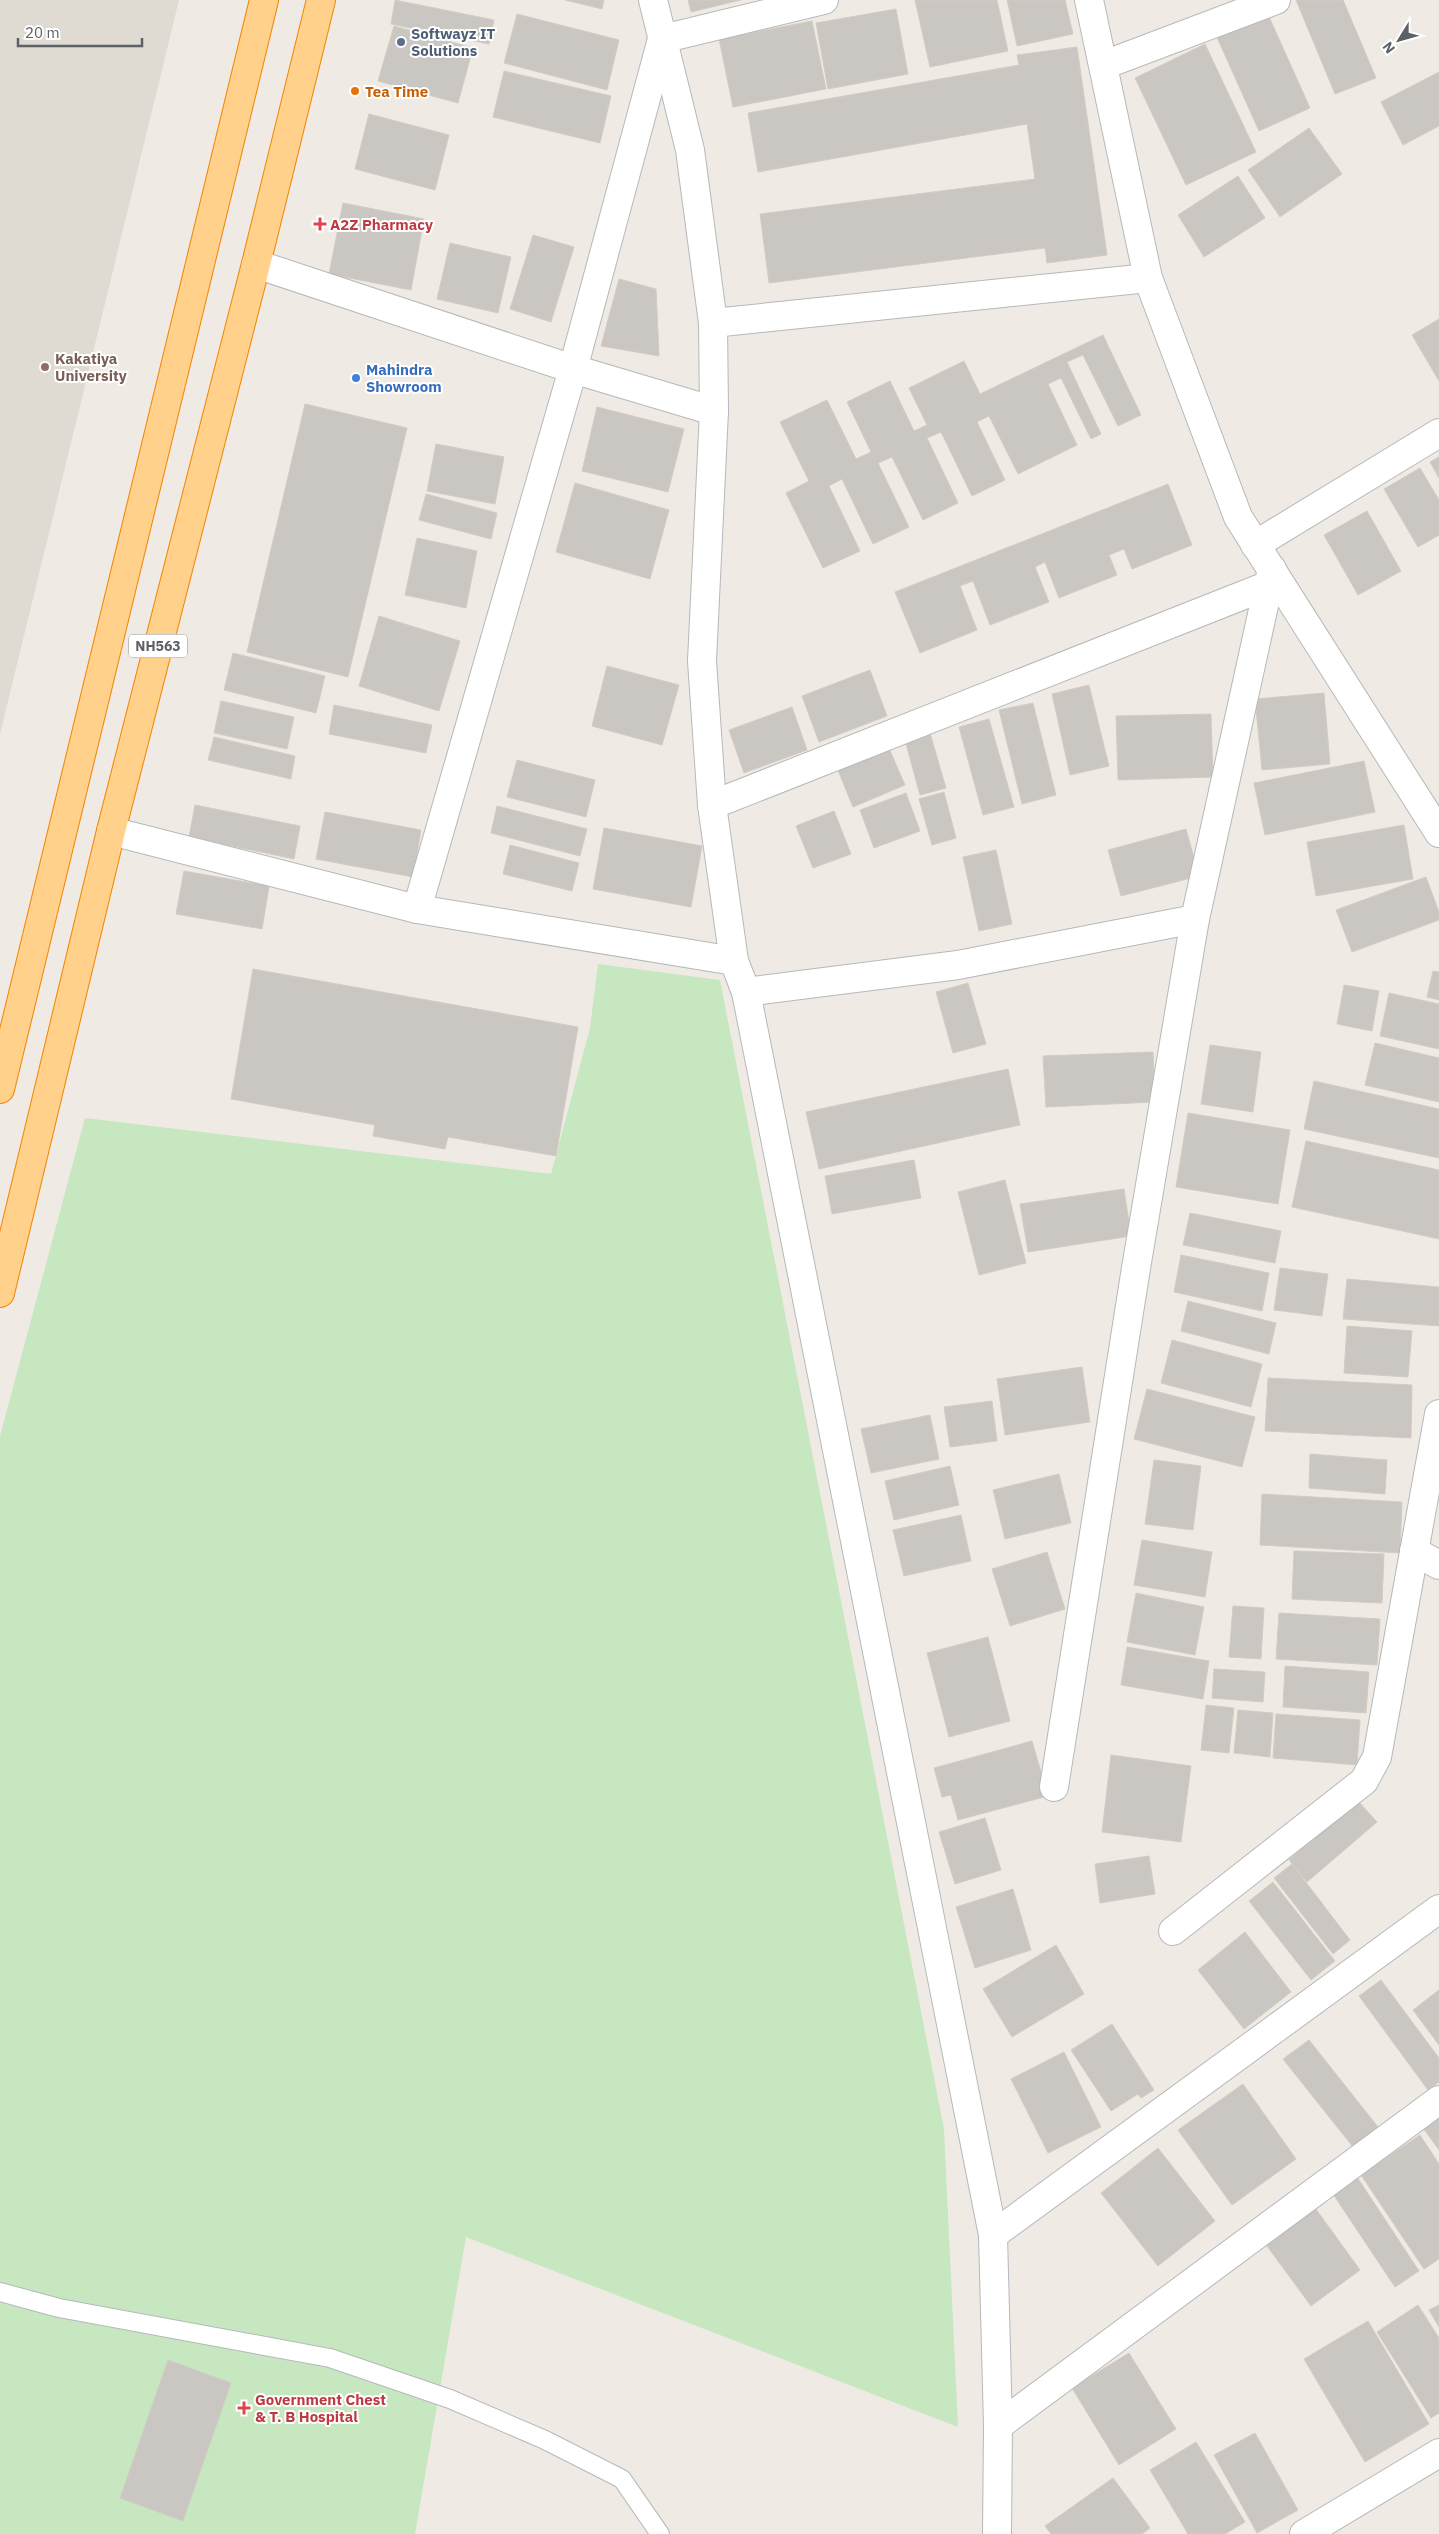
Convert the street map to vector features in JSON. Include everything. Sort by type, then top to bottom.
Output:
[{"type":"highway","name":"NH563","points":[[0,1090],[264,0]]},
{"type":"highway","name":"NH563","points":[[0,1293],[111,831],[256,264],[321,0]]},
{"type":"street","points":[[653,0],[690,150],[713,323],[714,411],[702,661],[712,805],[734,961],[746,992],[993,2235],[998,2426],[997,2534]]},
{"type":"street","points":[[662,39],[824,0]]},
{"type":"street","points":[[1089,0],[1148,278],[1238,516],[1256,545],[1270,577],[1439,833]]},
{"type":"street","points":[[1104,65],[1276,0]]},
{"type":"street","points":[[418,909],[573,369],[662,39]]},
{"type":"street","points":[[256,264],[573,369],[714,411]]},
{"type":"street","points":[[713,323],[1148,278]]},
{"type":"street","points":[[1256,545],[1439,433]]},
{"type":"street","points":[[712,805],[1270,577]]},
{"type":"street","points":[[1054,1787],[1136,1268],[1195,919],[1270,577]]},
{"type":"street","points":[[111,831],[418,909],[734,961]]},
{"type":"street","points":[[746,992],[958,965],[1195,919]]},
{"type":"street","points":[[1173,1931],[1364,1780],[1378,1757],[1439,1414]]},
{"type":"street","points":[[1414,1551],[1439,1565]]},
{"type":"street","points":[[993,2235],[1439,1908]]},
{"type":"street","points":[[998,2426],[1439,2100]]},
{"type":"street","points":[[1304,2534],[1439,2453]]},
{"type":"lane","points":[[0,2292],[59,2308],[330,2358],[442,2396],[545,2440],[622,2480],[660,2534]]},
{"type":"shaded area","name":"Kakatiya University","points":[[0,0],[179,0],[0,734]]},
{"type":"green space","points":[[598,964],[720,980],[944,2129],[958,2427],[466,2237],[415,2534],[0,2534],[0,1436],[85,1118],[551,1174],[590,1028]]},
{"type":"building","points":[[395,0],[494,20],[489,44],[391,24]]},
{"type":"building","points":[[565,0],[604,0],[602,9]]},
{"type":"building","points":[[688,0],[741,0],[691,12]]},
{"type":"building","points":[[915,0],[997,0],[1008,51],[930,67]]},
{"type":"building","points":[[1007,0],[1065,0],[1073,34],[1017,46]]},
{"type":"building","points":[[1296,0],[1343,0],[1376,78],[1335,94]]},
{"type":"building","points":[[896,9],[908,74],[828,89],[816,23]]},
{"type":"building","points":[[1266,10],[1310,108],[1259,131],[1215,33]]},
{"type":"building","points":[[517,14],[619,40],[607,90],[504,63]]},
{"type":"building","points":[[812,21],[826,89],[733,107],[719,39]]},
{"type":"building","points":[[394,26],[473,48],[458,103],[378,81]]},
{"type":"building","points":[[1205,44],[1256,152],[1186,185],[1135,78]]},
{"type":"building","points":[[1077,47],[1107,255],[1047,263],[1045,248],[769,283],[760,214],[1035,179],[1027,124],[758,172],[748,113],[1019,65],[1017,55]]},
{"type":"building","points":[[504,71],[611,96],[600,143],[493,117]]},
{"type":"building","points":[[1439,72],[1439,126],[1403,145],[1381,102]]},
{"type":"building","points":[[369,114],[449,135],[435,190],[355,169]]},
{"type":"building","points":[[1309,128],[1342,174],[1280,217],[1248,170]]},
{"type":"building","points":[[1238,176],[1265,218],[1204,257],[1178,215]]},
{"type":"building","points":[[343,203],[424,219],[411,290],[329,274]]},
{"type":"building","points":[[533,235],[574,247],[551,322],[510,309]]},
{"type":"building","points":[[450,243],[511,257],[498,313],[437,299]]},
{"type":"building","points":[[619,279],[656,289],[659,356],[601,346]]},
{"type":"building","points":[[1439,319],[1439,381],[1412,335]]},
{"type":"building","points":[[1103,335],[1141,415],[1118,426],[1083,355],[1067,362],[1101,434],[1091,439],[1061,378],[1048,384],[1077,445],[1018,474],[989,416],[977,422],[1005,480],[972,496],[941,432],[927,438],[958,503],[923,520],[892,457],[878,463],[909,527],[873,544],[842,479],[829,486],[860,551],[823,568],[786,493],[809,481],[780,422],[827,400],[856,459],[871,452],[847,402],[890,381],[914,431],[927,425],[909,388],[964,361],[980,394]]},
{"type":"building","points":[[305,404],[407,428],[348,677],[247,652]]},
{"type":"building","points":[[597,407],[684,429],[668,492],[582,471]]},
{"type":"building","points":[[436,444],[504,457],[495,504],[427,491]]},
{"type":"building","points":[[1439,457],[1439,478],[1430,462]]},
{"type":"building","points":[[1420,468],[1439,500],[1439,535],[1418,547],[1384,489]]},
{"type":"building","points":[[575,483],[669,510],[650,579],[556,552]]},
{"type":"building","points":[[1168,484],[1192,545],[1132,569],[1124,549],[1109,555],[1117,575],[1059,598],[1045,562],[1035,567],[1049,602],[990,625],[973,581],[960,586],[977,630],[920,653],[895,592]]},
{"type":"building","points":[[426,494],[497,513],[491,539],[419,520]]},
{"type":"building","points":[[1367,511],[1401,571],[1358,595],[1324,535]]},
{"type":"building","points":[[417,538],[477,551],[466,608],[405,595]]},
{"type":"building","points":[[379,616],[460,641],[439,711],[359,686]]},
{"type":"building","points":[[233,653],[325,676],[316,713],[224,690]]},
{"type":"building","points":[[607,666],[679,685],[662,745],[592,726]]},
{"type":"building","points":[[870,670],[887,716],[819,742],[802,696]]},
{"type":"building","points":[[1089,685],[1109,766],[1070,775],[1052,694]]},
{"type":"building","points":[[1324,693],[1330,764],[1262,770],[1255,699]]},
{"type":"building","points":[[221,701],[294,717],[287,749],[214,733]]},
{"type":"building","points":[[1033,703],[1056,795],[1022,804],[999,710]]},
{"type":"building","points":[[334,705],[432,725],[426,753],[329,734]]},
{"type":"building","points":[[792,707],[807,750],[744,773],[729,730]]},
{"type":"building","points":[[1211,714],[1213,777],[1118,780],[1116,716]]},
{"type":"building","points":[[989,719],[1014,807],[983,815],[959,727]]},
{"type":"building","points":[[930,733],[946,788],[920,795],[905,740]]},
{"type":"building","points":[[214,737],[295,756],[291,779],[208,760]]},
{"type":"building","points":[[888,746],[905,785],[853,807],[837,768]]},
{"type":"building","points":[[517,760],[595,780],[586,817],[507,797]]},
{"type":"building","points":[[1364,761],[1375,812],[1265,835],[1254,783]]},
{"type":"building","points":[[944,792],[956,838],[932,845],[919,799]]},
{"type":"building","points":[[906,793],[920,831],[874,848],[860,810]]},
{"type":"building","points":[[195,805],[300,826],[294,859],[189,837]]},
{"type":"building","points":[[497,806],[587,829],[580,856],[491,833]]},
{"type":"building","points":[[834,811],[851,854],[813,868],[796,826]]},
{"type":"building","points":[[325,812],[421,830],[413,877],[316,859]]},
{"type":"building","points":[[1404,825],[1413,879],[1316,896],[1307,842]]},
{"type":"building","points":[[604,828],[702,846],[691,907],[593,889]]},
{"type":"building","points":[[1186,829],[1199,876],[1121,896],[1108,850]]},
{"type":"building","points":[[510,845],[579,863],[572,891],[503,874]]},
{"type":"building","points":[[996,850],[1012,924],[979,931],[963,857]]},
{"type":"building","points":[[184,871],[269,886],[262,929],[176,914]]},
{"type":"building","points":[[1426,877],[1439,912],[1439,920],[1352,952],[1336,910]]},
{"type":"building","points":[[253,969],[578,1027],[556,1156],[448,1137],[445,1149],[373,1136],[375,1125],[231,1099]]},
{"type":"building","points":[[1433,971],[1439,972],[1439,1000],[1427,997]]},
{"type":"building","points":[[968,983],[986,1044],[953,1053],[936,992]]},
{"type":"building","points":[[1344,985],[1379,991],[1372,1031],[1337,1024]]},
{"type":"building","points":[[1389,993],[1439,1004],[1439,1049],[1380,1036]]},
{"type":"building","points":[[1375,1043],[1439,1058],[1439,1102],[1365,1085]]},
{"type":"building","points":[[1210,1045],[1261,1052],[1253,1112],[1201,1104]]},
{"type":"building","points":[[1153,1052],[1155,1102],[1046,1107],[1043,1056]]},
{"type":"building","points":[[1008,1069],[1020,1125],[819,1169],[806,1112]]},
{"type":"building","points":[[1314,1081],[1439,1109],[1439,1158],[1304,1129]]},
{"type":"building","points":[[1188,1113],[1290,1130],[1278,1204],[1176,1187]]},
{"type":"building","points":[[1306,1141],[1439,1170],[1439,1239],[1292,1207]]},
{"type":"building","points":[[914,1160],[921,1198],[832,1214],[825,1176]]},
{"type":"building","points":[[1005,1180],[1026,1263],[979,1275],[958,1192]]},
{"type":"building","points":[[1124,1189],[1131,1236],[1028,1252],[1020,1204]]},
{"type":"building","points":[[1190,1213],[1281,1231],[1275,1263],[1183,1245]]},
{"type":"building","points":[[1181,1255],[1269,1273],[1262,1311],[1174,1292]]},
{"type":"building","points":[[1280,1268],[1328,1274],[1322,1316],[1274,1310]]},
{"type":"building","points":[[1347,1279],[1439,1287],[1439,1326],[1343,1319]]},
{"type":"building","points":[[1188,1301],[1276,1323],[1269,1354],[1181,1331]]},
{"type":"building","points":[[1347,1326],[1412,1331],[1408,1377],[1344,1373]]},
{"type":"building","points":[[1172,1340],[1262,1364],[1251,1407],[1161,1383]]},
{"type":"building","points":[[1082,1367],[1090,1422],[1005,1435],[997,1379]]},
{"type":"building","points":[[1268,1378],[1412,1385],[1411,1438],[1265,1431]]},
{"type":"building","points":[[1147,1389],[1255,1417],[1242,1467],[1134,1439]]},
{"type":"building","points":[[992,1401],[997,1441],[950,1447],[944,1407]]},
{"type":"building","points":[[930,1415],[939,1459],[871,1473],[861,1429]]},
{"type":"building","points":[[1310,1454],[1387,1460],[1385,1494],[1309,1488]]},
{"type":"building","points":[[1154,1460],[1201,1466],[1193,1530],[1145,1524]]},
{"type":"building","points":[[950,1466],[959,1505],[894,1520],[885,1481]]},
{"type":"building","points":[[1059,1474],[1071,1523],[1005,1539],[993,1490]]},
{"type":"building","points":[[1262,1494],[1402,1502],[1400,1553],[1260,1545]]},
{"type":"building","points":[[961,1515],[971,1561],[904,1576],[893,1530]]},
{"type":"building","points":[[1142,1540],[1212,1552],[1205,1597],[1134,1585]]},
{"type":"building","points":[[1294,1551],[1384,1554],[1382,1603],[1292,1599]]},
{"type":"building","points":[[1047,1552],[1065,1609],[1010,1626],[992,1569]]},
{"type":"building","points":[[1136,1593],[1204,1607],[1195,1655],[1127,1642]]},
{"type":"building","points":[[1233,1606],[1264,1608],[1261,1659],[1229,1657]]},
{"type":"building","points":[[1279,1613],[1380,1619],[1377,1665],[1276,1659]]},
{"type":"building","points":[[988,1637],[1010,1721],[949,1737],[927,1653]]},
{"type":"building","points":[[1127,1647],[1209,1661],[1203,1699],[1121,1685]]},
{"type":"building","points":[[1285,1666],[1369,1672],[1366,1713],[1283,1707]]},
{"type":"building","points":[[1214,1669],[1265,1672],[1263,1702],[1212,1698]]},
{"type":"building","points":[[1206,1705],[1234,1708],[1229,1753],[1201,1750]]},
{"type":"building","points":[[1238,1710],[1273,1713],[1270,1757],[1234,1753]]},
{"type":"building","points":[[1276,1714],[1360,1720],[1357,1765],[1273,1758]]},
{"type":"building","points":[[1032,1741],[1048,1796],[958,1820],[951,1795],[942,1797],[934,1768]]},
{"type":"building","points":[[1111,1755],[1191,1766],[1181,1842],[1102,1832]]},
{"type":"building","points":[[1358,1801],[1377,1822],[1307,1882],[1289,1860]]},
{"type":"building","points":[[985,1818],[1001,1870],[955,1884],[939,1832]]},
{"type":"building","points":[[1149,1856],[1155,1894],[1100,1903],[1095,1864]]},
{"type":"building","points":[[1292,1864],[1350,1940],[1333,1954],[1274,1878]]},
{"type":"building","points":[[1273,1882],[1335,1961],[1311,1980],[1249,1901]]},
{"type":"building","points":[[1013,1889],[1031,1950],[975,1968],[956,1907]]},
{"type":"building","points":[[1245,1932],[1291,1992],[1244,2029],[1198,1970]]},
{"type":"building","points":[[1056,1945],[1084,1994],[1012,2037],[983,1989]]},
{"type":"building","points":[[1381,1980],[1439,2058],[1439,2082],[1428,2090],[1359,1996]]},
{"type":"building","points":[[1439,1990],[1439,2045],[1413,2010]]},
{"type":"building","points":[[1112,2024],[1154,2090],[1141,2098],[1138,2094],[1111,2111],[1071,2050]]},
{"type":"building","points":[[1309,2040],[1378,2127],[1353,2147],[1283,2059]]},
{"type":"building","points":[[1064,2052],[1101,2127],[1048,2153],[1011,2079]]},
{"type":"building","points":[[1243,2084],[1296,2159],[1232,2205],[1178,2130]]},
{"type":"building","points":[[1439,2115],[1439,2150],[1423,2128]]},
{"type":"building","points":[[1420,2135],[1439,2164],[1439,2259],[1424,2269],[1361,2175]]},
{"type":"building","points":[[1158,2148],[1215,2221],[1158,2266],[1101,2193]]},
{"type":"building","points":[[1357,2177],[1419,2271],[1395,2287],[1333,2194]]},
{"type":"building","points":[[1313,2205],[1360,2270],[1311,2306],[1264,2242]]},
{"type":"building","points":[[1418,2305],[1439,2338],[1439,2413],[1431,2418],[1377,2332]]},
{"type":"building","points":[[1439,2305],[1439,2327],[1429,2310]]},
{"type":"building","points":[[1368,2321],[1429,2424],[1365,2462],[1304,2359]]},
{"type":"building","points":[[1129,2353],[1176,2429],[1119,2465],[1072,2388]]},
{"type":"building","points":[[168,2360],[231,2383],[183,2521],[120,2498]]},
{"type":"building","points":[[1255,2433],[1298,2510],[1257,2533],[1214,2455]]},
{"type":"building","points":[[1196,2442],[1245,2522],[1225,2534],[1188,2534],[1150,2470]]},
{"type":"building","points":[[1113,2478],[1150,2528],[1142,2534],[1051,2534],[1045,2526]]},
{"type":"place","name":"Softwayz IT Solutions","points":[[401,42]]},
{"type":"place","name":"Tea Time","points":[[355,91]]},
{"type":"place","name":"A2Z Pharmacy","points":[[320,224]]},
{"type":"place","name":"Kakatiya University","points":[[45,367]]},
{"type":"place","name":"Mahindra Showroom","points":[[356,378]]},
{"type":"place","name":"Government Chest & T. B Hospital","points":[[244,2408]]}]
